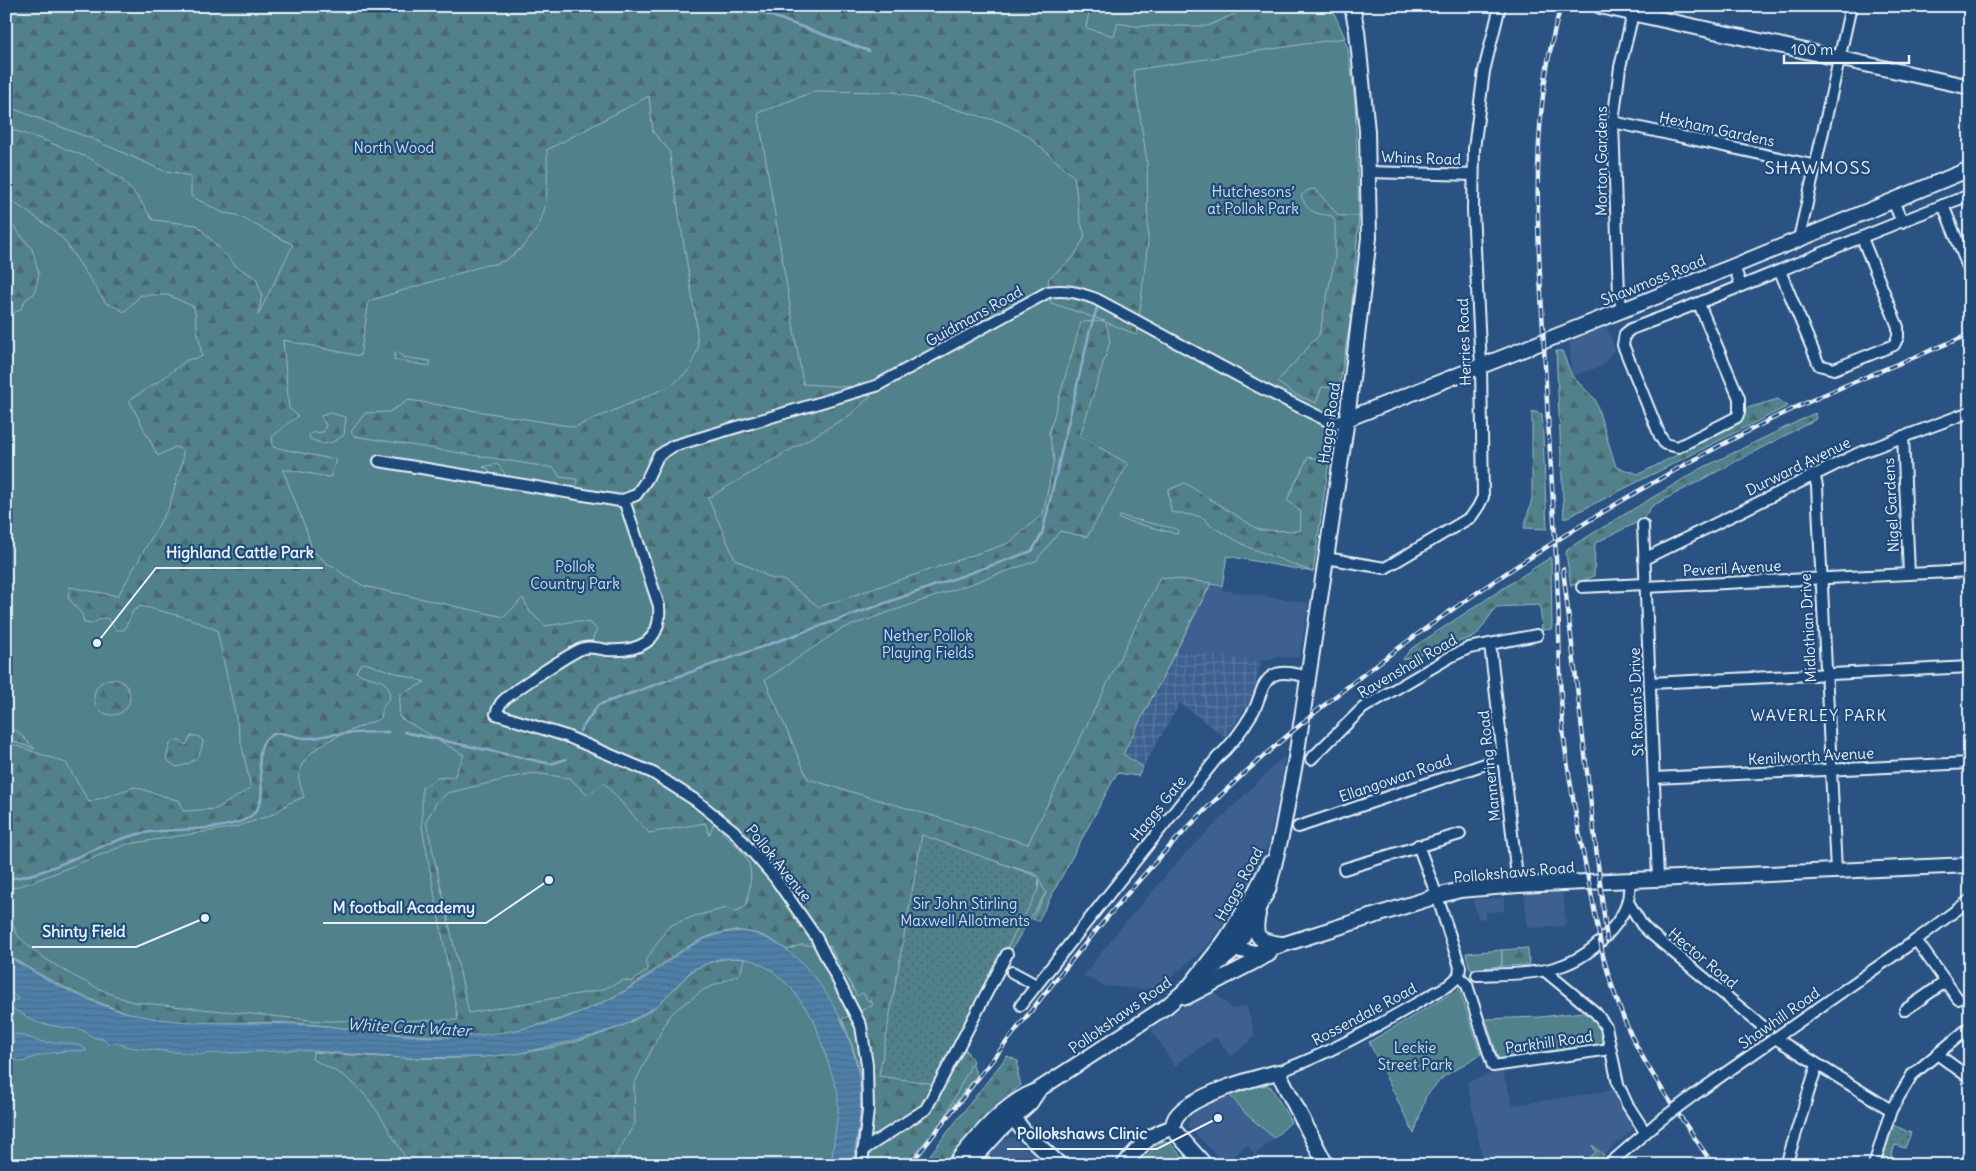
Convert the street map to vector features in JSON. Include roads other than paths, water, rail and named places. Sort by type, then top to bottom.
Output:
[{"type":"main road","points":[[1347,6],[1357,30]]},
{"type":"main road","name":"Haggs Road","points":[[1230,945],[1260,908],[1272,878],[1309,677],[1347,420],[1367,255],[1369,172],[1365,99],[1357,30],[1352,6]]},
{"type":"main road","points":[[1600,6],[1970,87]]},
{"type":"main road","name":"Shawmoss Road","points":[[1347,420],[1734,266],[1970,169]]},
{"type":"main road","name":"Haggs Road","points":[[1230,945],[1280,842]]},
{"type":"main road","name":"Pollokshaws Road","points":[[954,1165],[1001,1114],[1024,1096],[1038,1090],[1167,1006],[1189,987],[1230,945],[1256,954],[1460,890],[1658,878],[1970,865]]},
{"type":"main road","points":[[1260,908],[1257,923],[1258,937],[1262,942],[1284,945]]},
{"type":"main road","points":[[1167,1006],[1250,966],[1284,945]]},
{"type":"main road","points":[[1172,1128],[1176,1116],[1211,1094],[1236,1083],[1278,1072],[1326,1165]]},
{"type":"main road","name":"Pollokshaws Road","points":[[968,1165],[1013,1117],[1030,1103],[1038,1090]]},
{"type":"main road","points":[[1013,1117],[1025,1133],[1060,1165]]},
{"type":"main road","points":[[1124,1165],[1150,1136],[1159,1131],[1172,1128]]},
{"type":"main road","points":[[1172,1128],[1205,1165]]},
{"type":"street","name":"Herries Road","points":[[1326,558],[1385,568],[1471,517],[1478,507],[1484,490],[1473,175],[1476,127],[1484,71],[1500,6]]},
{"type":"street","points":[[1799,239],[1851,6]]},
{"type":"street","name":"Morton Gardens","points":[[1622,310],[1613,122],[1620,67],[1633,14]]},
{"type":"street","name":"Hexham Gardens","points":[[1613,122],[1816,166]]},
{"type":"street","name":"Whins Road","points":[[1369,172],[1473,175]]},
{"type":"street","points":[[1699,304],[1739,398],[1739,412],[1737,417],[1678,448],[1665,444],[1660,436],[1623,345],[1625,334],[1631,329],[1699,304],[1970,195]]},
{"type":"street","points":[[1893,201],[1902,222]]},
{"type":"street","points":[[1943,205],[1970,272]]},
{"type":"street","points":[[1780,271],[1819,365],[1834,369],[1863,358],[1894,345],[1897,341],[1898,327],[1862,238]]},
{"type":"street","points":[[1734,266],[1741,286]]},
{"type":"street","name":"Guidmans Road","points":[[624,500],[636,495],[658,456],[673,446],[876,386],[1048,292],[1060,290],[1096,299],[1260,387],[1330,422],[1347,420]]},
{"type":"street","name":"Durward Avenue","points":[[1644,559],[1814,474],[1903,436],[1970,412]]},
{"type":"street","name":"Nigel Gardens","points":[[1903,436],[1909,574]]},
{"type":"street","points":[[379,461],[616,501],[624,500]]},
{"type":"street","name":"Midlothian Drive","points":[[1814,474],[1817,486],[1820,578],[1836,871]]},
{"type":"street","name":"Pollok Avenue","points":[[624,500],[659,606],[659,623],[654,634],[642,646],[633,649],[620,651],[585,647],[558,662],[501,703],[496,714],[566,736],[653,773],[695,800],[734,831],[775,878],[816,937],[861,1026],[867,1064],[868,1110],[862,1150],[862,1165]]},
{"type":"street","name":"St Ronan's Drive","points":[[1643,525],[1658,878]]},
{"type":"street","name":"Peveril Avenue","points":[[1582,587],[1970,571]]},
{"type":"street","name":"Ravenshall Road","points":[[1311,758],[1363,708],[1452,656],[1469,648],[1537,636]]},
{"type":"street","name":"Mannering Road","points":[[1490,644],[1518,885]]},
{"type":"street","points":[[1650,682],[1970,667]]},
{"type":"street","name":"Haggs Gate","points":[[1021,1005],[1217,758],[1228,748],[1254,710],[1268,679],[1282,673],[1309,677]]},
{"type":"street","name":"Ellangowan Road","points":[[1298,827],[1503,758]]},
{"type":"street","name":"Kenilworth Avenue","points":[[1654,778],[1970,763]]},
{"type":"street","points":[[1344,869],[1418,845],[1460,834]]},
{"type":"street","points":[[1418,845],[1460,967],[1459,976]]},
{"type":"street","points":[[1477,975],[1545,971],[1575,961],[1598,944],[1618,921],[1628,902],[1630,892],[1629,880]]},
{"type":"street","name":"Shawhill Road","points":[[1608,1165],[1645,1132],[1694,1095],[1916,940],[1970,900]]},
{"type":"street","name":"Hector Road","points":[[1628,902],[1642,925],[1649,932],[1767,1030]]},
{"type":"street","points":[[1916,940],[1958,999]]},
{"type":"street","points":[[862,1150],[926,1109],[1007,954]]},
{"type":"street","points":[[1545,971],[1596,1013],[1606,1027],[1618,1084],[1627,1104],[1645,1132]]},
{"type":"street","points":[[1012,972],[1036,985]]},
{"type":"street","name":"Parkhill Road","points":[[1459,976],[1467,984],[1493,1066],[1610,1049]]},
{"type":"street","name":"Rossendale Road","points":[[1278,1072],[1305,1062],[1359,1036],[1449,985],[1459,976]]},
{"type":"street","points":[[1906,1010],[1945,982]]},
{"type":"street","points":[[1874,1165],[1891,1110],[1912,1075],[1970,1027]]},
{"type":"street","points":[[1775,1038],[1891,1110]]},
{"type":"street","points":[[1937,1054],[1970,1078]]},
{"type":"street","points":[[1786,1165],[1816,1064]]},
{"type":"waterway","points":[[744,6],[869,51]]},
{"type":"waterway","points":[[580,731],[598,705],[1032,551],[1042,534],[1090,330],[1097,308]]},
{"type":"waterway","points":[[6,879],[41,872],[108,844],[143,833],[212,828],[226,826],[248,818],[257,810],[261,800],[260,755],[262,745],[273,734],[282,733],[300,738],[309,738],[335,734],[388,732]]},
{"type":"waterway","points":[[404,732],[551,764],[566,759]]},
{"type":"railway","points":[[1561,6],[1550,52],[1543,98],[1538,194],[1541,290],[1564,739],[1577,821],[1603,956],[1616,998],[1633,1039],[1651,1071],[1713,1165]]},
{"type":"railway","points":[[910,1165],[1063,970],[1152,866],[1199,816],[1254,764],[1347,687],[1412,638],[1512,569],[1653,483],[1725,443],[1787,412],[1839,388],[1970,334]]},
{"type":"railway","points":[[1563,569],[1607,941]]},
{"type":"place","name":"Highland Cattle Park","points":[[97,643]]},
{"type":"place","name":"M football Academy","points":[[549,880]]},
{"type":"place","name":"Shinty Field","points":[[205,918]]},
{"type":"place","name":"Pollokshaws Clinic","points":[[1218,1118]]},
{"type":"district","name":"SHAWMOSS","points":[[1818,167]]},
{"type":"district","name":"WAVERLEY PARK","points":[[1819,715]]},
{"type":"park label","name":"North Wood","points":[[394,147]]},
{"type":"park label","name":"Hutchesons’ at Pollok Park","points":[[1253,200]]},
{"type":"park label","name":"Pollok Country Park","points":[[575,574]]},
{"type":"park label","name":"Nether Pollok Playing Fields","points":[[928,644]]},
{"type":"park label","name":"Sir John Stirling Maxwell Allotments","points":[[965,912]]},
{"type":"park label","name":"Leckie Street Park","points":[[1415,1056]]},
{"type":"water label","name":"White Cart Water","points":[[409,1027]]}]
